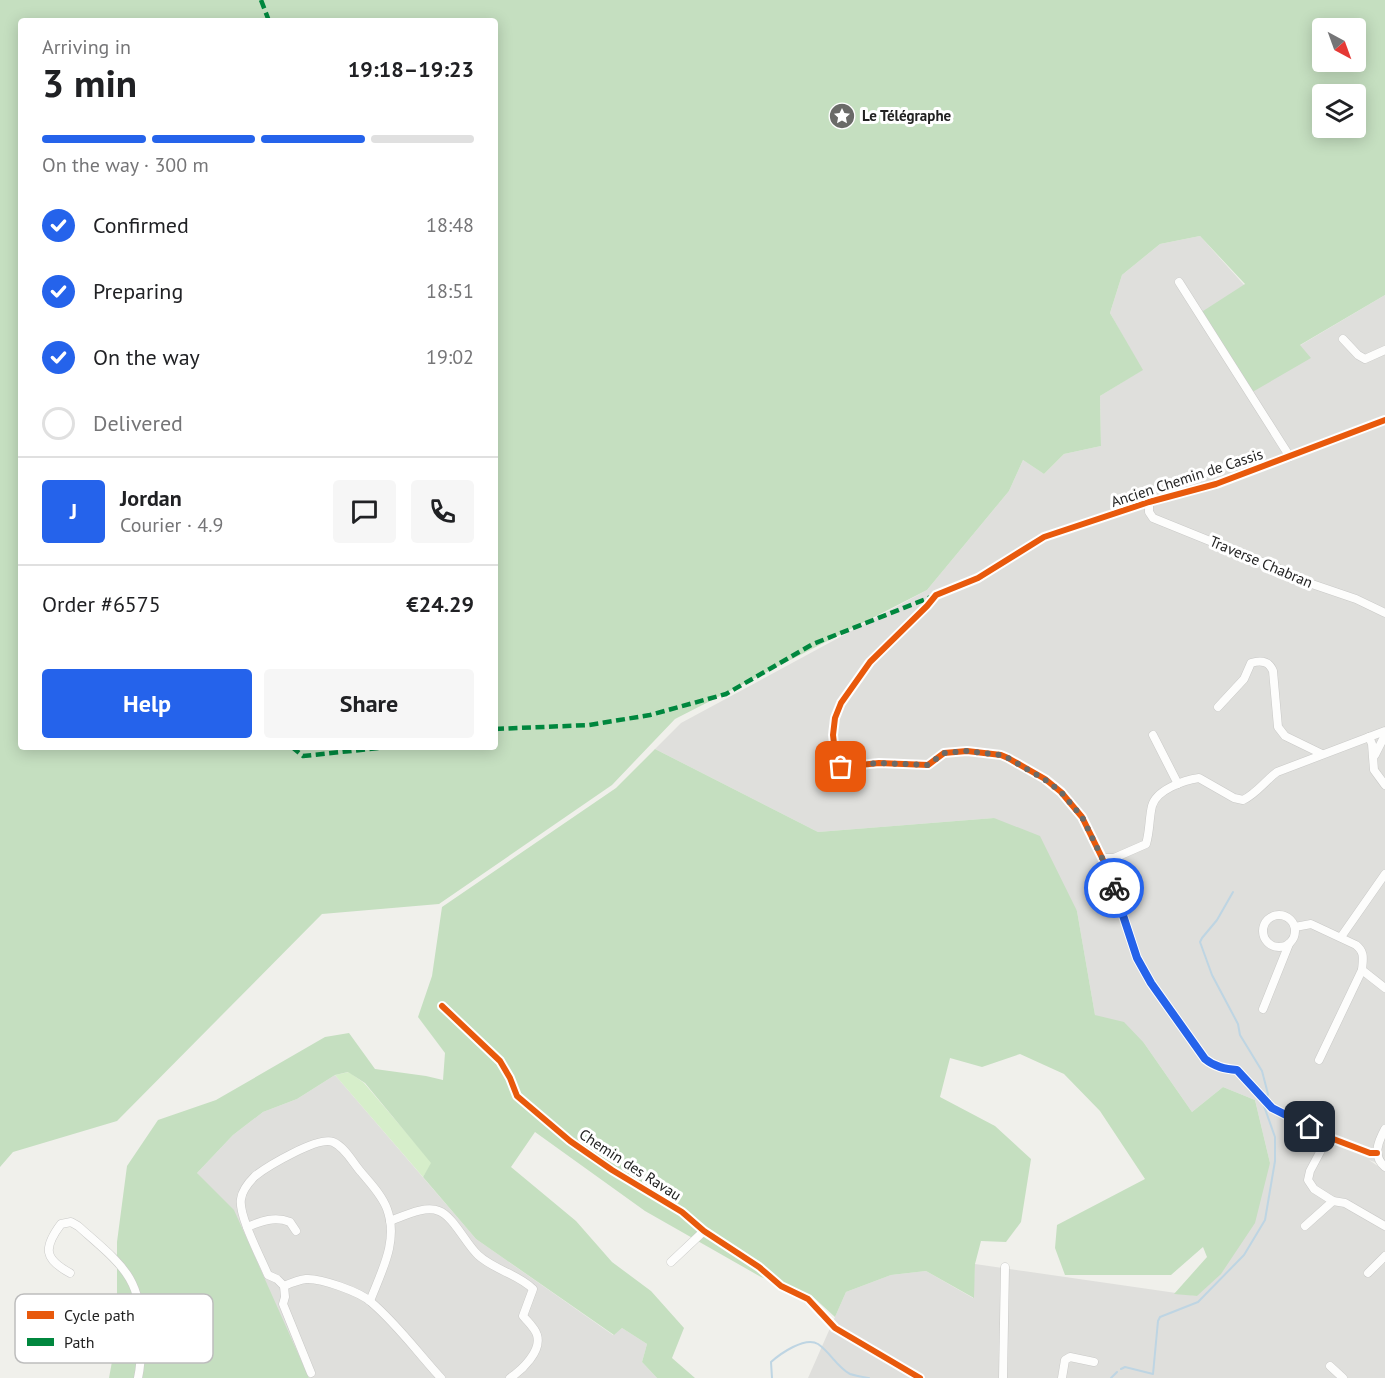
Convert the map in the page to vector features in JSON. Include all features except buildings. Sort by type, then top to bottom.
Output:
[{"type":"street","points":[[1179,282],[1290,457]]},
{"type":"street","points":[[1344,339],[1358,355],[1365,359],[1385,350]]},
{"type":"street","name":"Ancien Chemin de Cassis","points":[[1102,858],[1082,817],[1061,792],[1044,779],[1001,755],[967,751],[944,753],[928,765],[861,764],[841,767],[836,760],[833,735],[834,718],[841,703],[870,662],[936,595],[978,578],[1044,537],[1149,502],[1216,484],[1385,420]]},
{"type":"street","name":"Traverse Chabran","points":[[1149,502],[1149,512],[1153,518],[1306,582],[1356,599],[1385,613]]},
{"type":"street","points":[[1218,706],[1244,679],[1251,663],[1263,661],[1270,665],[1273,672],[1278,727],[1285,736],[1322,754]]},
{"type":"street","points":[[1377,1153],[1370,1153],[1328,1137],[1272,1108],[1237,1070],[1212,1065],[1205,1059],[1151,983],[1137,958],[1102,858],[1114,858],[1146,844],[1152,804],[1159,796],[1178,784],[1199,778],[1234,798],[1243,800],[1252,796],[1266,780],[1277,772],[1385,733]]},
{"type":"street","points":[[1385,733],[1372,762],[1374,770],[1385,785]]},
{"type":"street","points":[[1153,735],[1178,784]]},
{"type":"street","points":[[1369,737],[1374,756]]},
{"type":"street","points":[[1341,937],[1385,874]]},
{"type":"street","points":[[1263,1009],[1293,939],[1295,927],[1293,922],[1283,915],[1272,917],[1264,926],[1263,932],[1268,942],[1279,947],[1290,943]]},
{"type":"street","points":[[1295,927],[1311,924],[1341,937],[1361,949],[1364,955],[1362,970],[1319,1060]]},
{"type":"street","points":[[1362,970],[1385,988]]},
{"type":"street","name":"Chemin des Ravau","points":[[442,1006],[500,1061],[517,1096],[570,1141],[612,1170],[682,1212],[704,1231],[759,1267],[781,1286],[808,1299],[835,1328],[920,1378]]},
{"type":"street","points":[[1385,1129],[1377,1147],[1380,1163],[1385,1167]]},
{"type":"street","points":[[1328,1137],[1310,1171],[1308,1180],[1314,1189],[1333,1201],[1345,1203],[1385,1226]]},
{"type":"street","points":[[311,1373],[283,1304],[284,1286],[277,1279],[268,1275],[240,1210],[241,1197],[246,1186],[256,1176],[300,1150],[324,1141],[333,1142],[342,1149],[378,1193],[387,1208],[390,1221],[392,1237],[389,1251],[370,1301]]},
{"type":"street","points":[[1305,1226],[1333,1201]]},
{"type":"street","points":[[390,1221],[418,1211],[438,1210],[447,1215],[469,1247],[481,1258],[533,1289],[523,1316],[536,1332],[538,1339],[534,1353],[526,1364],[510,1378]]},
{"type":"street","points":[[247,1227],[263,1220],[286,1220],[296,1232]]},
{"type":"street","points":[[70,1273],[54,1264],[48,1251],[52,1236],[61,1224],[71,1222],[124,1268],[138,1294]]},
{"type":"street","points":[[671,1262],[704,1231]]},
{"type":"street","points":[[1368,1273],[1385,1256]]},
{"type":"street","points":[[1003,1378],[1005,1267]]},
{"type":"street","points":[[284,1286],[297,1280],[309,1279],[358,1293],[370,1301],[441,1378]]},
{"type":"street","points":[[1062,1378],[1065,1360],[1070,1357],[1094,1362]]},
{"type":"street","points":[[138,1378],[141,1363]]},
{"type":"street","points":[[1330,1366],[1343,1378]]},
{"type":"shaded area","points":[[1200,236],[1299,346],[1385,295],[1385,1166],[1369,1160],[1385,1171],[1385,1378],[808,1378],[846,1292],[891,1275],[926,1271],[973,1298],[975,1264],[1197,1296],[1270,1163],[1255,1100],[1223,1087],[1192,1112],[1144,1043],[1095,1015],[1077,911],[994,818],[818,832],[655,749],[681,723],[927,590],[1009,491],[1023,460],[1044,474],[1064,454],[1101,446],[1100,396],[1142,370],[1110,313],[1122,275],[1160,244]]},
{"type":"shaded area","points":[[335,1075],[476,1239],[613,1335],[622,1328],[647,1344],[642,1362],[657,1378],[309,1378],[197,1173],[233,1135],[263,1112],[297,1099]]},
{"type":"green space","points":[[0,0],[1385,0],[1385,295],[1300,345],[1311,358],[1249,394],[1200,313],[1245,284],[1200,236],[1160,244],[1122,275],[1110,313],[1143,370],[1100,396],[1101,446],[1064,454],[1044,474],[1023,460],[1009,491],[927,590],[675,719],[612,785],[439,904],[322,914],[117,1121],[13,1152],[0,1167]]},
{"type":"green space","points":[[655,749],[818,832],[994,818],[1040,836],[1077,911],[1095,1015],[1124,1022],[1144,1043],[1192,1112],[1223,1087],[1255,1100],[1270,1163],[1255,1223],[1221,1274],[1197,1296],[1174,1294],[1207,1257],[1203,1247],[1171,1275],[1065,1275],[1055,1248],[1057,1225],[1145,1179],[1100,1111],[1064,1074],[1020,1054],[982,1067],[950,1058],[940,1097],[995,1126],[1031,1159],[1021,1222],[1006,1242],[981,1241],[975,1264],[974,1298],[926,1271],[891,1275],[846,1292],[835,1317],[811,1295],[761,1277],[645,1211],[535,1132],[511,1167],[576,1221],[612,1262],[651,1291],[684,1328],[672,1358],[695,1378],[657,1378],[642,1362],[647,1344],[622,1328],[614,1335],[476,1239],[423,1177],[431,1163],[365,1083],[348,1072],[335,1075],[297,1099],[263,1112],[233,1135],[197,1173],[234,1210],[309,1378],[109,1378],[112,1363],[213,1363],[213,1294],[117,1294],[117,1242],[127,1166],[158,1120],[216,1100],[325,1037],[349,1033],[375,1069],[443,1080],[445,1053],[418,1017],[432,976],[442,907],[616,788]]},
{"type":"green space","points":[[349,1072],[364,1083],[432,1163],[423,1177],[335,1075]]},
{"type":"waterway","points":[[1233,892],[1217,920],[1200,942],[1212,975],[1238,1024],[1240,1035],[1262,1071],[1268,1094],[1266,1098]]},
{"type":"waterway","points":[[1121,1369],[1125,1367],[1153,1374],[1160,1317],[1198,1302],[1244,1255],[1265,1220],[1275,1161],[1275,1137],[1264,1106],[1267,1105]]},
{"type":"waterway","points":[[772,1378],[771,1362],[793,1347],[806,1342],[818,1344],[850,1374],[869,1378]]},
{"type":"waterway","points":[[1111,1378],[1117,1372]]},
{"type":"marked path","points":[[261,0],[268,18]]},
{"type":"marked path","points":[[498,729],[589,725],[650,715],[726,694],[813,644],[931,597]]},
{"type":"marked path","points":[[296,750],[303,756],[360,750]]},
{"type":"cycle path","points":[[1377,1153],[1370,1153],[1328,1137],[1272,1108],[1237,1070],[1220,1067],[1205,1059],[1151,983],[1137,958],[1108,870],[1082,817],[1061,792],[1045,779],[1001,755],[967,751],[944,753],[928,765],[879,763],[841,767],[836,760],[833,735],[835,718],[841,703],[870,662],[936,595],[978,578],[1044,537],[1149,502],[1216,484],[1385,420]]},
{"type":"cycle path","points":[[442,1006],[500,1061],[517,1096],[570,1141],[612,1170],[682,1212],[704,1231],[759,1267],[781,1286],[808,1299],[835,1328],[920,1378]]},
{"type":"way so far","points":[[841,767],[879,763],[928,765],[944,753],[967,751],[1008,758],[1061,792],[1082,817],[1108,870],[1114,888]]},
{"type":"place","name":"Le Télégraphe","points":[[842,116]]},
{"type":"route","points":[[1114,888],[1137,958],[1151,983],[1205,1059],[1212,1065],[1237,1070],[1272,1108],[1310,1127]]}]
